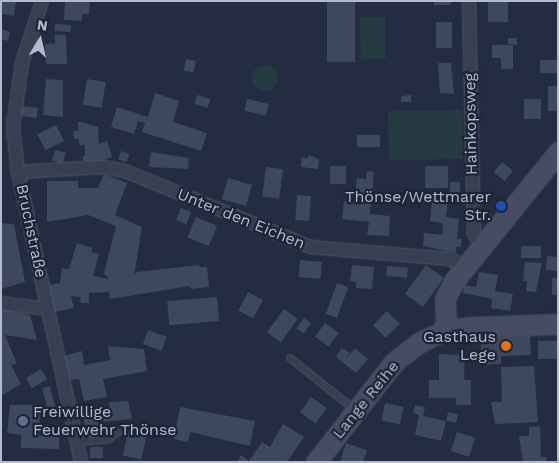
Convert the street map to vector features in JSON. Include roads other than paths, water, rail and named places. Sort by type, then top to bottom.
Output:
[{"type":"street","name":"Bruchstraße","points":[[42,1],[22,63],[7,125],[81,462]]},
{"type":"street","name":"Hainkopsweg","points":[[469,1],[474,234],[482,245]]},
{"type":"street","points":[[558,152],[482,245],[445,299],[446,330],[558,324]]},
{"type":"street","name":"Unter den Eichen","points":[[18,172],[103,167],[125,171],[310,247],[448,259],[466,266]]},
{"type":"street","points":[[1,303],[47,309]]},
{"type":"street","name":"Lange Reihe","points":[[316,462],[394,362],[418,343],[446,330]]},
{"type":"lane","points":[[290,358],[356,410]]},
{"type":"lane","points":[[77,442],[110,440],[121,429]]},
{"type":"place","name":"Thönse/Wettmarer Str.","points":[[501,206]]},
{"type":"place","name":"Gasthaus Lege","points":[[506,346]]},
{"type":"place","name":"Freiwillige Feuerwehr Thönse","points":[[23,421]]}]
